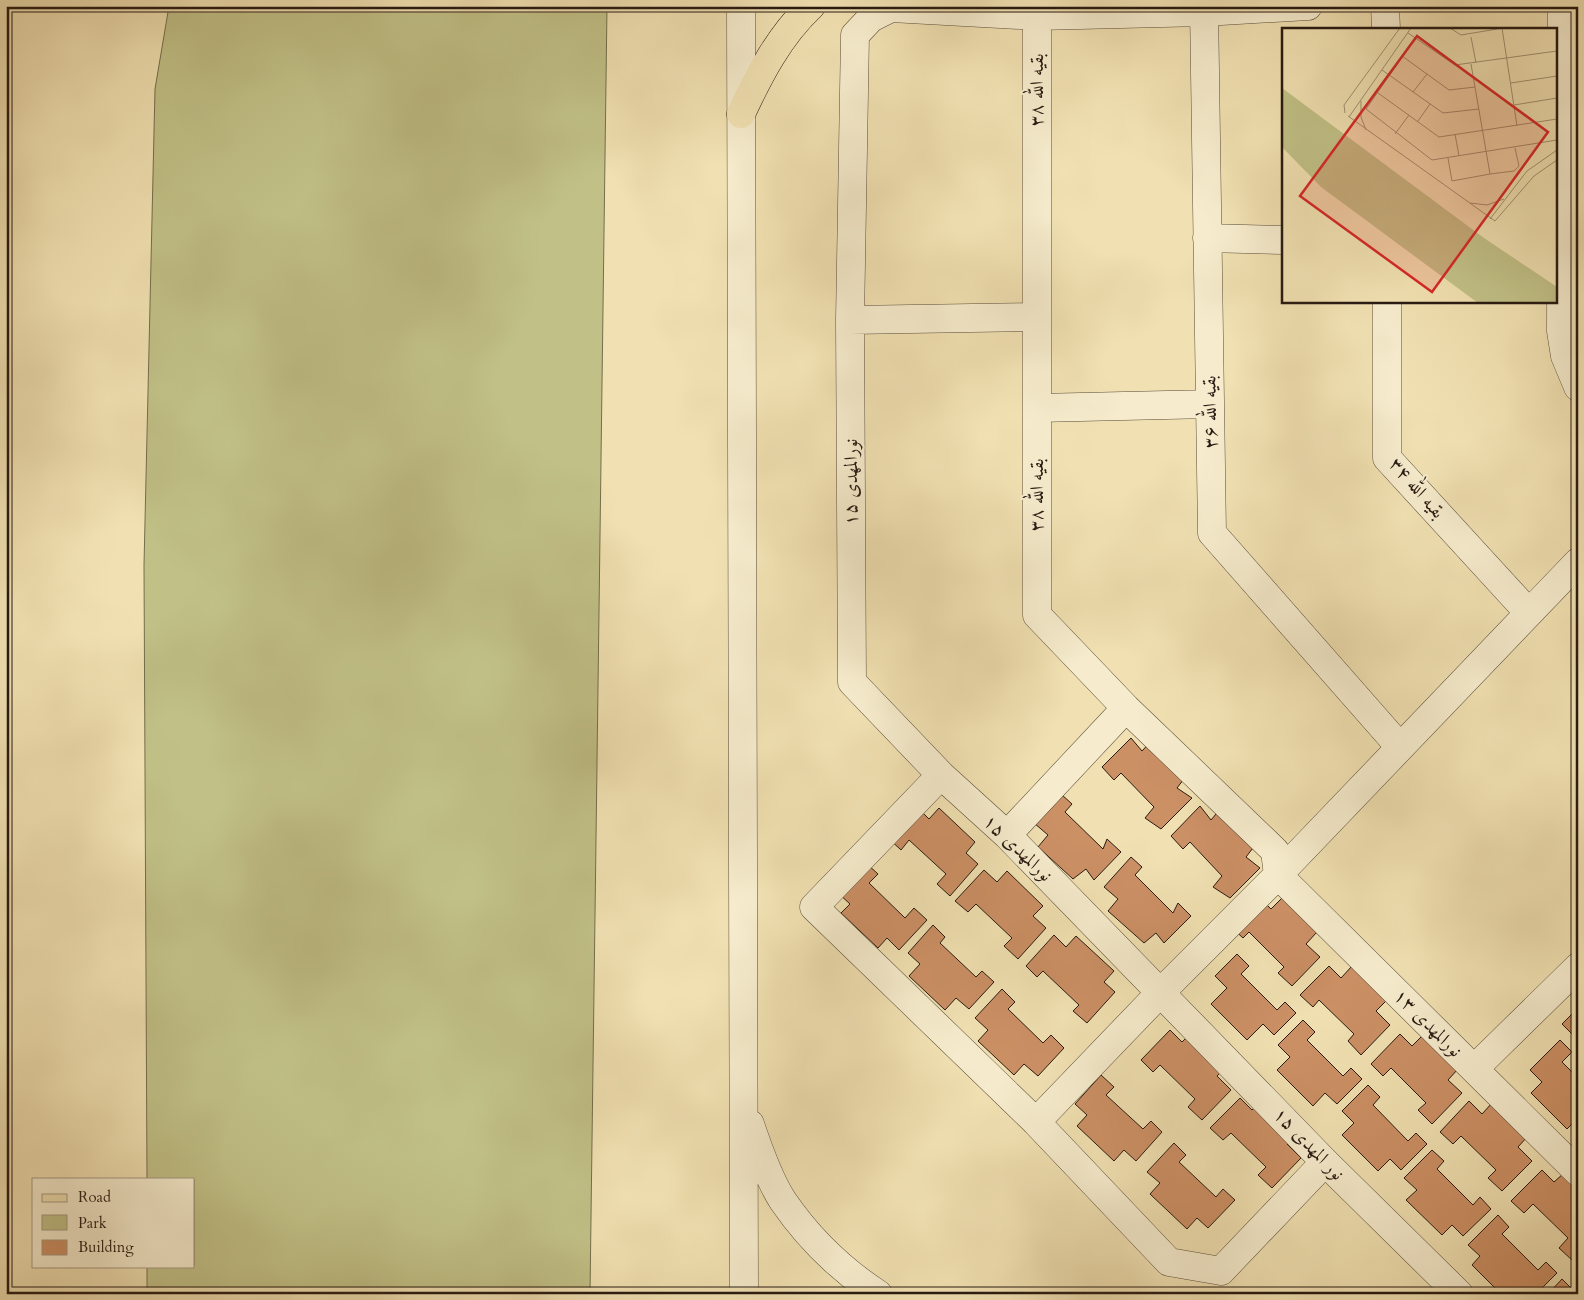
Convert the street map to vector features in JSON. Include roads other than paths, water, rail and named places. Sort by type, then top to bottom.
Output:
[{"type":"main road","points":[[741,114],[764,66],[798,19],[811,6]]},
{"type":"street","points":[[741,6],[744,1294]]},
{"type":"street","name":"نورالمهدی ۱۵","points":[[1161,992],[1007,835],[941,774],[852,682],[850,320],[855,35],[871,18],[891,8],[1037,16],[1308,6]]},
{"type":"street","points":[[1386,6],[1386,28]]},
{"type":"street","points":[[1562,6],[1561,331],[1565,356],[1578,387]]},
{"type":"street","name":"بقیه الله ۳۶","points":[[1204,9],[1212,533],[1400,747]]},
{"type":"street","name":"بقیه الله ۳۸","points":[[1037,16],[1037,615],[1126,708],[1275,851],[1278,874]]},
{"type":"street","points":[[1208,238],[1282,240]]},
{"type":"street","name":"بقیه الله ۳۴","points":[[1386,302],[1387,458],[1529,613]]},
{"type":"street","points":[[850,320],[1037,317]]},
{"type":"street","points":[[1037,408],[1210,404]]},
{"type":"street","points":[[1036,1122],[1578,562]]},
{"type":"street","points":[[1007,835],[1126,708]]},
{"type":"street","points":[[941,774],[814,907],[1036,1122],[1169,1262],[1221,1271],[1325,1162]]},
{"type":"street","name":"نورالمهدی ۱۳","points":[[1278,874],[1578,1172]]},
{"type":"street","points":[[1474,1069],[1578,967]]},
{"type":"street","name":"نور المهدی ۱۵","points":[[1161,992],[1325,1162],[1459,1294]]},
{"type":"street","points":[[744,1108],[761,1155],[782,1200],[820,1248],[859,1281],[878,1294]]}]
